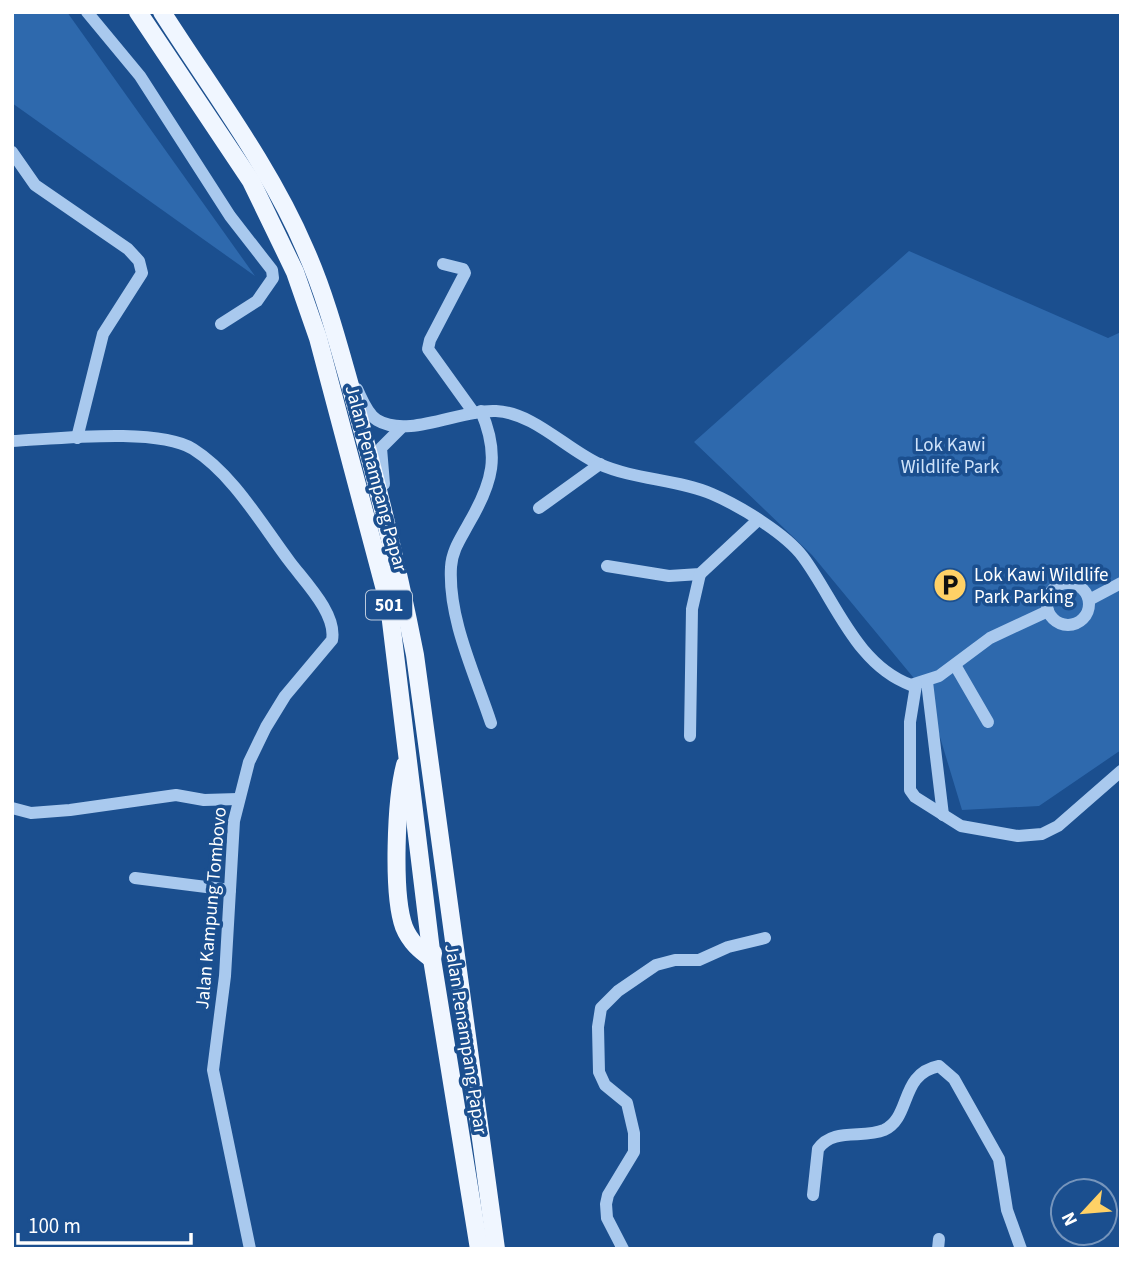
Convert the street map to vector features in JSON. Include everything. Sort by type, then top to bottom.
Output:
[{"type":"main road","name":"Jalan Penampang Papar","points":[[138,12],[251,181],[295,272],[318,338],[389,605],[432,959],[479,1249]]},
{"type":"main road","name":"Jalan Penampang Papar","points":[[162,12],[281,200],[320,286],[387,522],[415,655],[496,1249]]},
{"type":"main road","points":[[408,755],[399,788],[397,900],[405,928],[416,948],[432,959],[444,859]]},
{"type":"street","points":[[87,12],[140,76],[230,216],[272,270],[273,278],[257,301],[221,324]]},
{"type":"street","points":[[12,152],[35,185],[128,248],[139,261],[142,273],[103,334],[77,438]]},
{"type":"street","points":[[443,264],[463,269],[465,273],[430,340],[428,349],[478,412],[492,438],[494,461],[486,490],[455,548],[451,588],[457,620],[491,723]]},
{"type":"street","points":[[342,356],[369,413],[377,420],[402,427],[478,412],[504,411],[600,464],[712,494],[758,520],[784,536],[804,558],[848,632],[883,667],[906,683],[921,683],[955,664],[1011,625],[1048,611]]},
{"type":"street","points":[[387,522],[380,456],[384,442],[402,427]]},
{"type":"street","name":"Jalan Kampung Tombovo","points":[[12,441],[148,437],[191,447],[207,460],[243,500],[330,618],[334,631],[332,640],[285,696],[266,727],[249,762],[234,821],[225,976],[213,1070],[248,1247]]},
{"type":"street","points":[[539,508],[600,464]]},
{"type":"street","points":[[690,736],[692,609],[700,574],[758,520]]},
{"type":"street","points":[[607,566],[669,576],[700,574]]},
{"type":"street","points":[[1063,583],[1075,583],[1084,590],[1089,600],[1089,611],[1083,620],[1074,625],[1063,625],[1054,620],[1048,611],[1047,599],[1053,589],[1063,583]]},
{"type":"street","points":[[1089,600],[1121,583]]},
{"type":"street","points":[[955,664],[988,722]]},
{"type":"street","points":[[921,683],[910,722],[910,790],[915,797],[961,826],[994,833],[1042,834],[1058,826],[1121,771]]},
{"type":"street","points":[[921,683],[943,815]]},
{"type":"street","points":[[12,808],[31,813],[70,810],[176,795],[204,800],[238,799]]},
{"type":"street","points":[[135,878],[229,890]]},
{"type":"street","points":[[623,1249],[607,1218],[606,1204],[608,1195],[634,1152],[634,1133],[627,1103],[605,1085],[599,1072],[600,1011],[618,991],[656,965],[675,960],[699,960],[728,947],[765,938]]},
{"type":"street","points":[[813,1195],[818,1149],[822,1143],[838,1136],[886,1129],[899,1114],[912,1083],[928,1068],[939,1066],[954,1079],[999,1159],[1007,1210],[1021,1249]]},
{"type":"green space","points":[[12,12],[67,12],[255,276],[12,103]]},
{"type":"green space","name":"Lok Kawi Wildlife Park","points":[[909,251],[1108,338],[1121,332],[1121,750],[1039,806],[962,810],[927,694],[812,555],[694,442]]},
{"type":"place","name":"Lok Kawi Wildlife Park Parking","points":[[950,585]]}]
